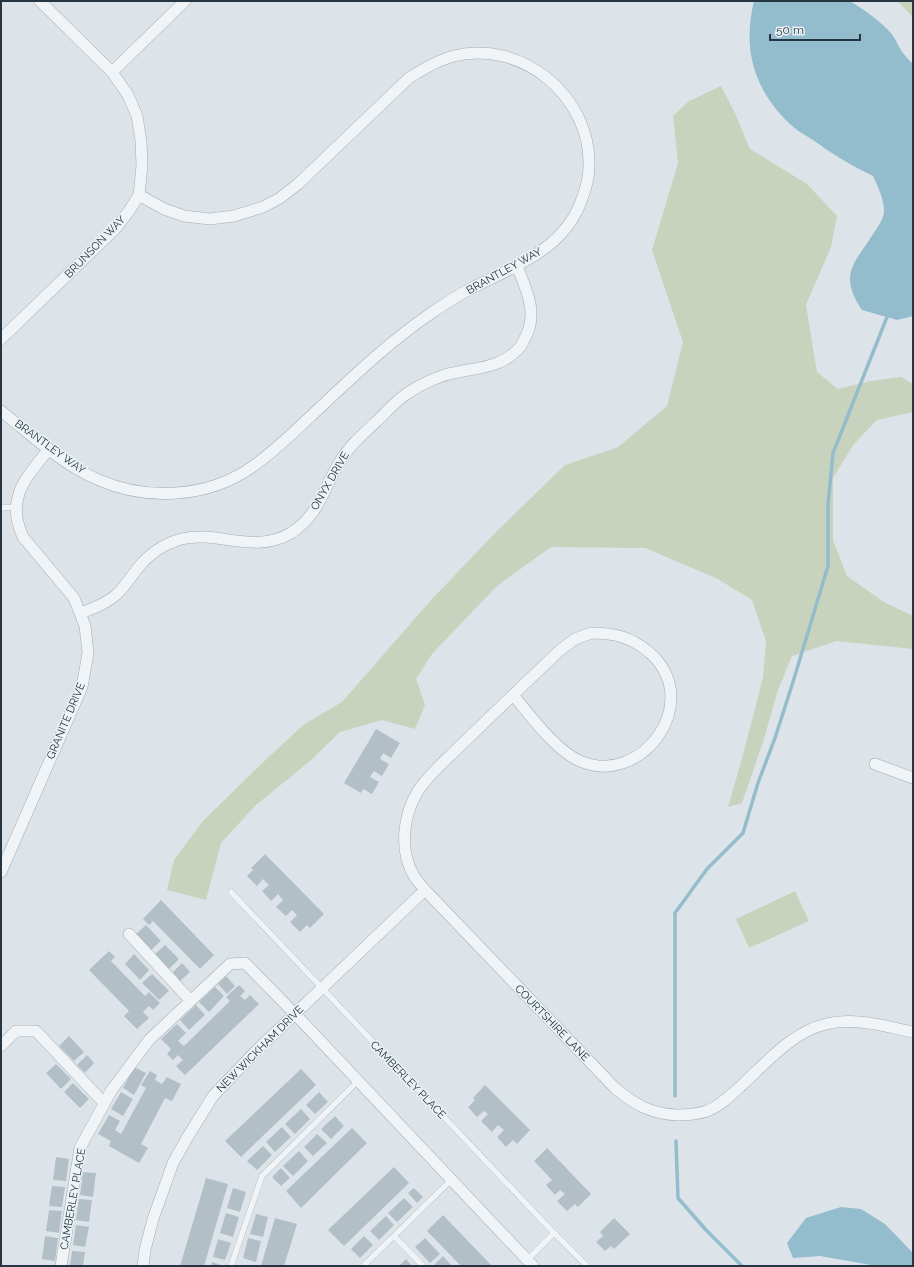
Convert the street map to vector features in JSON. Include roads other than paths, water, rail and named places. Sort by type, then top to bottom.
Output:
[{"type":"street","name":"BRUNSON WAY","points":[[1,339],[115,229],[139,195],[142,166],[141,141],[137,116],[128,95],[112,72],[40,1]]},
{"type":"street","points":[[112,72],[185,1]]},
{"type":"street","name":"BRANTLEY WAY","points":[[1,411],[76,469],[98,480],[122,488],[170,494],[198,490],[225,482],[249,469],[272,452],[369,362],[431,312],[469,290],[537,256],[569,224],[580,206],[586,186],[589,165],[587,144],[582,123],[561,91],[543,74],[528,65],[509,57],[482,53],[454,56],[430,65],[409,78],[298,184],[264,208],[234,216],[210,219],[184,216],[164,209],[139,195]]},
{"type":"street","name":"ONYX DRIVE","points":[[81,613],[107,602],[116,595],[147,558],[170,544],[182,539],[202,538],[258,543],[290,533],[312,514],[319,503],[331,476],[347,451],[359,437],[405,395],[432,380],[446,375],[496,365],[509,358],[521,346],[529,330],[532,312],[530,297],[517,266]]},
{"type":"street","name":"GRANITE DRIVE","points":[[1,872],[82,688],[88,653],[87,639],[81,613],[74,598],[65,585],[31,548],[23,537],[18,526],[16,500],[20,488],[49,449]]},
{"type":"street","name":"COURTSHIRE LANE","points":[[513,695],[549,737],[566,753],[580,761],[597,766],[624,763],[637,756],[649,746],[666,724],[671,707],[672,691],[666,672],[655,657],[643,647],[626,638],[608,633],[591,633],[575,639],[559,651],[513,695],[434,771],[418,790],[410,807],[405,826],[407,861],[414,876],[425,890],[599,1072],[628,1099],[647,1109],[667,1114],[688,1115],[707,1110],[725,1100],[782,1048],[809,1030],[826,1024],[846,1021],[864,1021],[913,1032]]},
{"type":"street","points":[[875,764],[913,778]]},
{"type":"street","name":"NEW WICKHAM DRIVE","points":[[143,1266],[145,1250],[153,1219],[162,1190],[173,1163],[202,1112],[213,1096],[228,1079],[321,988],[425,890]]},
{"type":"street","points":[[129,934],[191,1001]]},
{"type":"street","name":"CAMBERLEY PLACE","points":[[61,1266],[80,1148],[111,1091],[149,1040],[230,964],[245,963],[530,1263]]},
{"type":"street","points":[[1,1046],[16,1031],[36,1031],[104,1103]]},
{"type":"lane","points":[[1,508],[16,507]]},
{"type":"lane","name":"CAMBERLEY PLACE","points":[[231,892],[587,1266]]},
{"type":"lane","points":[[231,1266],[262,1176],[358,1081]]},
{"type":"lane","points":[[364,1265],[451,1180]]},
{"type":"lane","points":[[530,1263],[554,1233]]},
{"type":"lane","points":[[394,1236],[423,1266]]},
{"type":"water","points":[[754,1],[849,1],[860,7],[885,27],[913,64],[913,316],[897,320],[862,310],[855,297],[851,286],[850,277],[852,268],[884,214],[884,207],[880,193],[873,176],[842,160],[795,128],[778,111],[768,97],[754,68],[751,52],[751,19]]},
{"type":"water","points":[[841,1207],[861,1209],[885,1224],[913,1253],[913,1266],[877,1266],[820,1256],[793,1258],[787,1243],[806,1218]]},
{"type":"waterway","points":[[675,1096],[675,913],[707,869],[743,833],[758,783],[775,738],[793,682],[828,566],[828,504],[833,453],[887,317]]},
{"type":"waterway","points":[[676,1141],[678,1198],[706,1230],[742,1266]]}]
